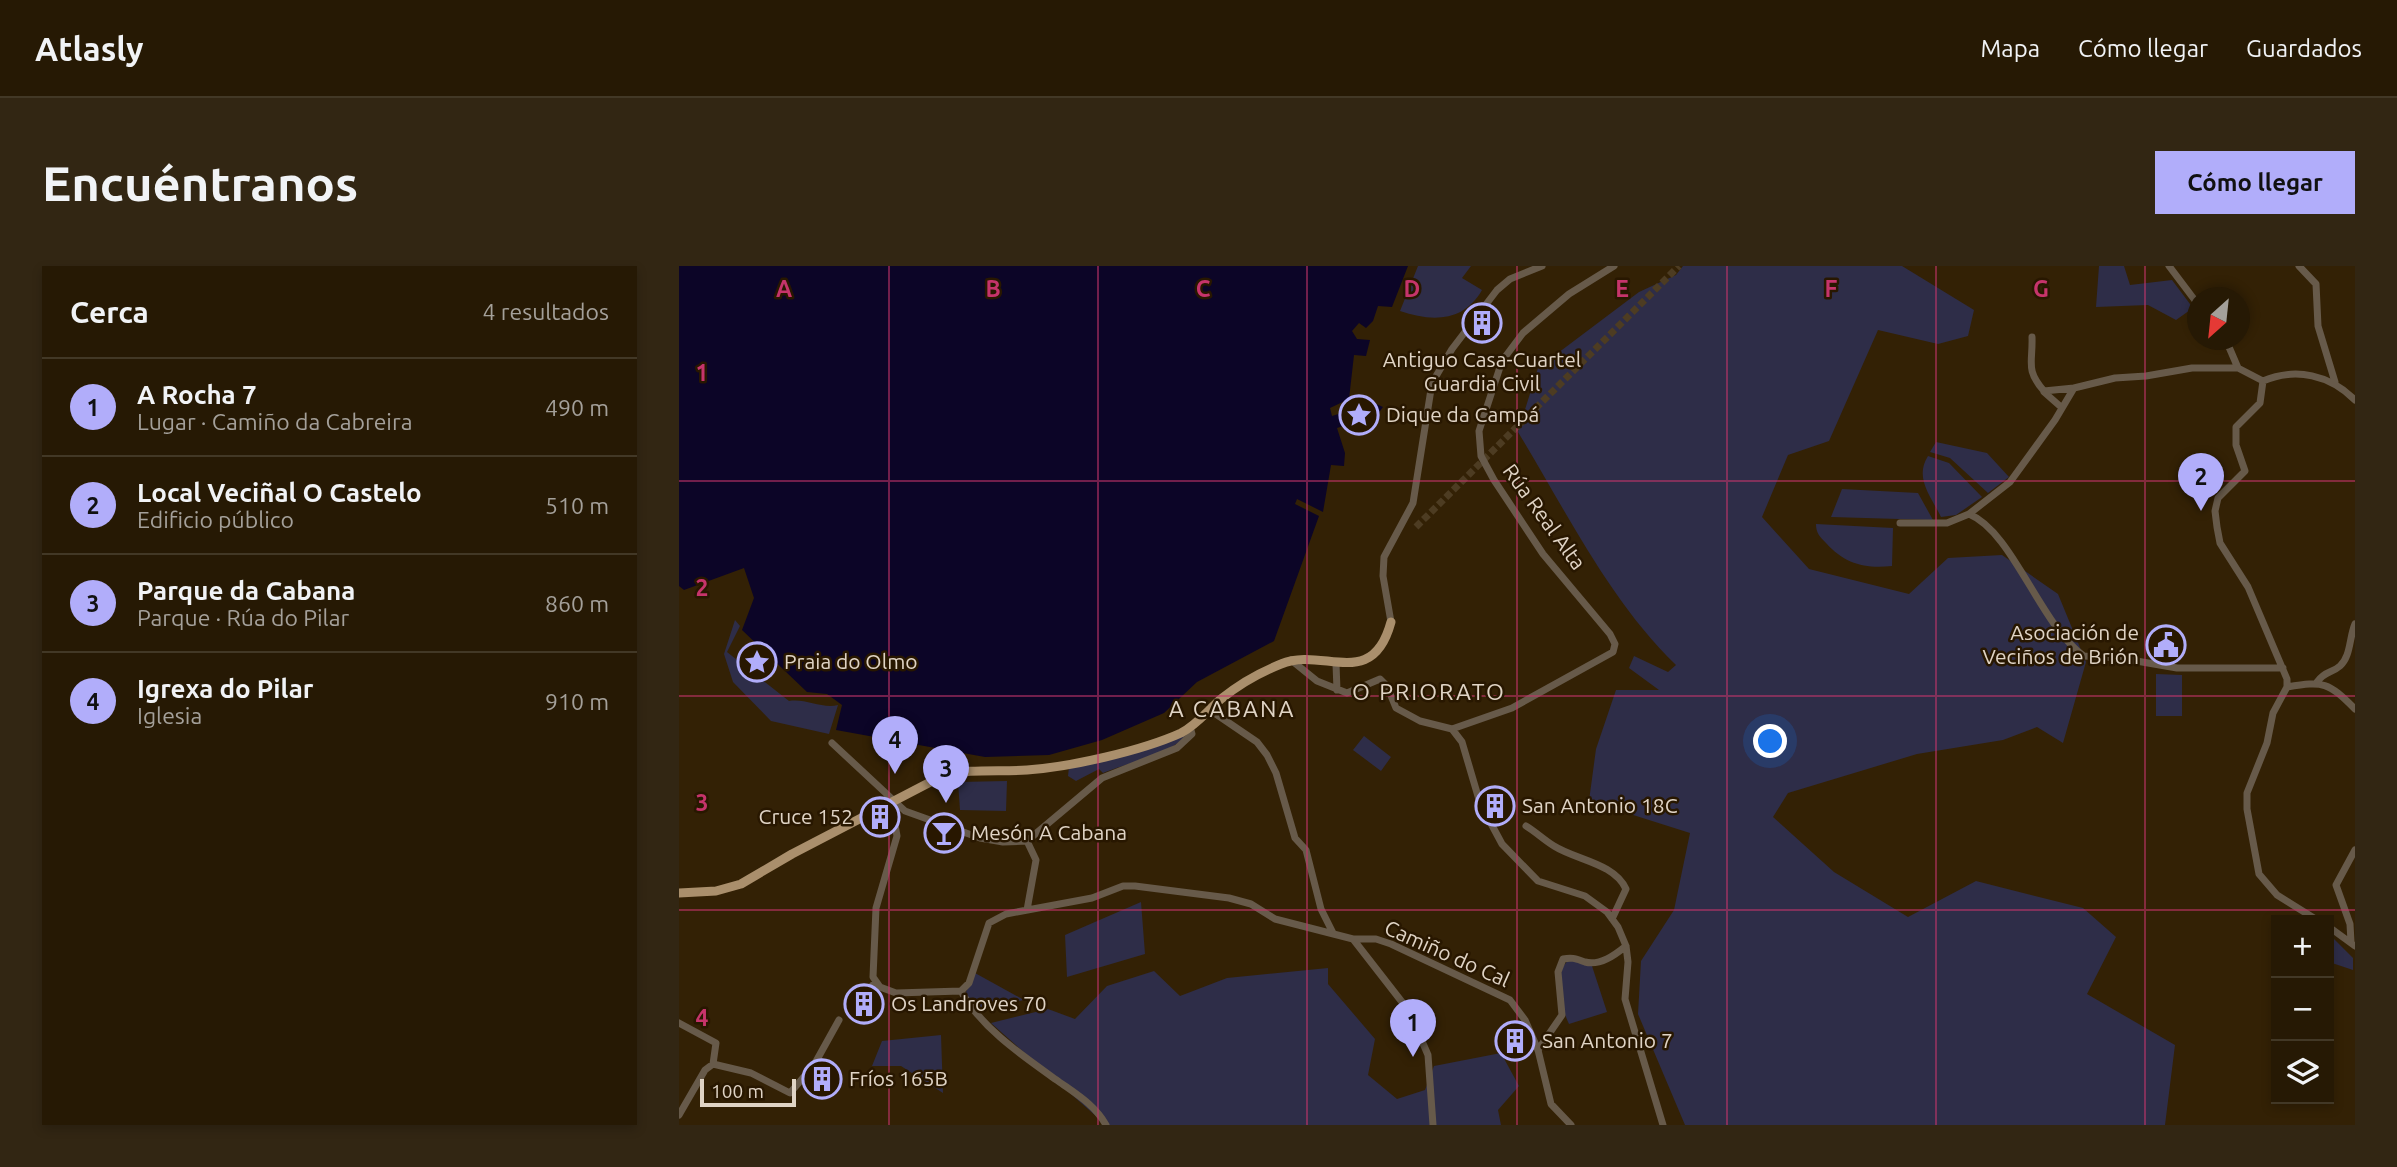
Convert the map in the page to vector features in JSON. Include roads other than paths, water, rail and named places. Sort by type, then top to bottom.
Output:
[{"type":"main road","points":[[679,893],[716,891],[741,884],[792,853],[954,772],[1034,769],[1073,764],[1163,740],[1190,727],[1230,692],[1291,660],[1314,659],[1336,664],[1359,661],[1374,652],[1391,622]]},
{"type":"street","points":[[1391,622],[1383,576],[1384,556],[1413,503],[1432,383],[1452,349],[1497,290],[1510,279],[1542,266]]},
{"type":"street","name":"Rúa Real Alta","points":[[1452,729],[1512,708],[1613,652],[1615,644],[1610,634],[1543,554],[1494,480],[1481,456],[1479,431],[1502,361],[1523,333],[1569,294],[1614,266]]},
{"type":"street","points":[[2169,266],[2187,290]]},
{"type":"street","points":[[2299,266],[2316,284],[2318,326],[2335,382],[2355,400]]},
{"type":"street","points":[[2032,337],[2029,367],[2033,379],[2061,407]]},
{"type":"street","points":[[2230,350],[2238,368]]},
{"type":"street","points":[[2044,391],[2192,368],[2238,368],[2263,381],[2287,373],[2335,382]]},
{"type":"street","points":[[2263,381],[2260,403],[2236,427],[2237,445],[2245,471],[2218,498],[2215,511],[2220,543],[2248,587],[2283,668],[2287,687],[2273,713],[2267,743],[2247,793],[2259,874],[2277,895],[2309,915]]},
{"type":"street","points":[[1900,523],[1947,523],[1969,514],[2010,482],[2055,421],[2074,388]]},
{"type":"street","points":[[1969,514],[1986,525],[2059,631],[2084,656],[2119,658],[2177,668],[2283,668]]},
{"type":"street","points":[[2317,682],[2324,673],[2341,665],[2348,653],[2355,624]]},
{"type":"street","points":[[1291,660],[1317,681],[1337,690],[1356,691],[1380,679],[1387,686],[1396,708],[1420,721],[1452,729],[1462,741],[1480,803],[1502,844],[1538,881],[1585,896],[1612,919],[1626,946],[1625,999],[1663,1125]]},
{"type":"street","points":[[1336,664],[1337,690]]},
{"type":"street","points":[[2287,687],[2317,682],[2328,686],[2355,709]]},
{"type":"street","points":[[1210,709],[1257,741],[1276,773],[1295,838],[1306,850],[1321,909],[1333,933]]},
{"type":"street","points":[[832,743],[905,811],[981,838],[1003,842],[1027,841],[1102,778],[1177,748],[1192,734],[1190,727]]},
{"type":"street","points":[[855,1001],[876,983],[876,908],[897,836],[894,802]]},
{"type":"street","points":[[1526,826],[1555,846],[1595,863],[1623,883],[1626,889],[1612,919]]},
{"type":"street","points":[[1027,841],[1036,860],[1027,910]]},
{"type":"street","points":[[2353,944],[2350,924],[2336,885],[2355,850]]},
{"type":"street","name":"Camiño do Cal","points":[[961,991],[969,983],[989,923],[1006,914],[1092,898],[1123,886],[1229,898],[1251,904],[1275,919],[1353,939],[1376,939],[1391,944],[1457,977],[1501,994],[1517,1007],[1538,1050],[1551,1104],[1571,1125]]},
{"type":"street","points":[[2334,931],[2353,944]]},
{"type":"street","points":[[1353,939],[1409,1011],[1428,1055],[1433,1125]]},
{"type":"street","points":[[1538,1050],[1562,1014],[1558,972],[1563,959],[1574,957],[1595,962],[1613,957],[1626,946]]},
{"type":"street","points":[[876,983],[896,993],[961,991],[970,1007],[985,1023],[1092,1106],[1107,1125]]},
{"type":"street","points":[[713,1064],[751,1073],[790,1093],[814,1065],[839,1020]]},
{"type":"street","points":[[679,1023],[716,1043],[713,1064],[705,1070],[679,1115]]},
{"type":"tunnel","points":[[1416,527],[1679,266]]},
{"type":"place","name":"Antiguo Casa-Cuartel Guardia Civil","points":[[1482,323]]},
{"type":"place","name":"Dique da Campá","points":[[1359,415]]},
{"type":"place","name":"Local Veciñal O Castelo","points":[[2201,511]]},
{"type":"place","name":"Asociación de Veciños de Brión","points":[[2166,645]]},
{"type":"place","name":"Praia do Olmo","points":[[757,662]]},
{"type":"place","name":"Igrexa do Pilar","points":[[895,774]]},
{"type":"place","name":"Parque da Cabana","points":[[946,803]]},
{"type":"place","name":"San Antonio 18C","points":[[1495,806]]},
{"type":"place","name":"Cruce 152","points":[[880,817]]},
{"type":"place","name":"Mesón A Cabana","points":[[944,833]]},
{"type":"place","name":"Os Landroves 70","points":[[864,1004]]},
{"type":"place","name":"San Antonio 7","points":[[1515,1041]]},
{"type":"place","name":"A Rocha 7","points":[[1413,1057]]},
{"type":"place","name":"Fríos 165B","points":[[822,1079]]},
{"type":"district","name":"O PRIORATO","points":[[1429,692]]},
{"type":"district","name":"A CABANA","points":[[1232,709]]}]
